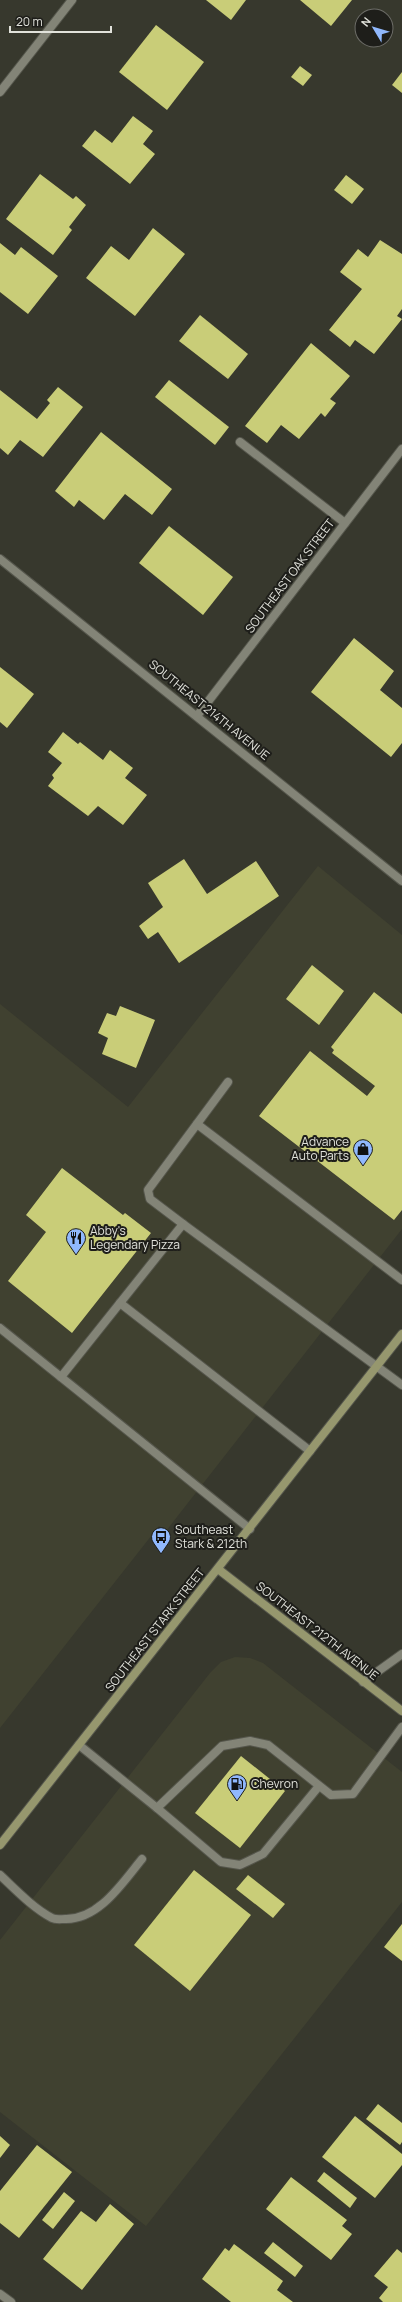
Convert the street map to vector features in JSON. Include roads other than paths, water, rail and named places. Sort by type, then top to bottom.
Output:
[{"type":"main road","name":"SOUTHEAST STARK STREET","points":[[0,1845],[402,1334]]},
{"type":"main road","name":"SOUTHEAST 212TH AVENUE","points":[[218,1569],[402,1711]]},
{"type":"street","points":[[0,92],[72,0]]},
{"type":"street","points":[[240,442],[345,523]]},
{"type":"street","name":"SOUTHEAST OAK STREET","points":[[197,716],[402,450]]},
{"type":"street","name":"SOUTHEAST 214TH AVENUE","points":[[0,559],[402,881]]},
{"type":"street","points":[[228,1082],[148,1190],[150,1198],[183,1224],[402,1385]]},
{"type":"street","points":[[197,1124],[402,1280]]},
{"type":"street","points":[[61,1377],[183,1224]]},
{"type":"street","points":[[120,1303],[310,1451]]},
{"type":"street","points":[[0,1328],[250,1529]]},
{"type":"street","points":[[363,1682],[402,1654]]},
{"type":"street","points":[[157,1808],[222,1746],[250,1741],[268,1745],[331,1795],[354,1794],[402,1727]]},
{"type":"street","points":[[79,1746],[157,1808],[220,1862],[240,1866],[263,1854],[319,1786]]},
{"type":"street","points":[[0,1875],[35,1907],[54,1919],[73,1920],[90,1912],[107,1900],[142,1859]]},
{"type":"street","points":[[0,2294],[11,2302]]},
{"type":"place","name":"Advance Auto Parts","points":[[363,1166]]},
{"type":"place","name":"Abby's Legendary Pizza","points":[[76,1255]]},
{"type":"place","name":"Southeast Stark & 212th","points":[[161,1554]]},
{"type":"place","name":"Chevron","points":[[237,1801]]}]
